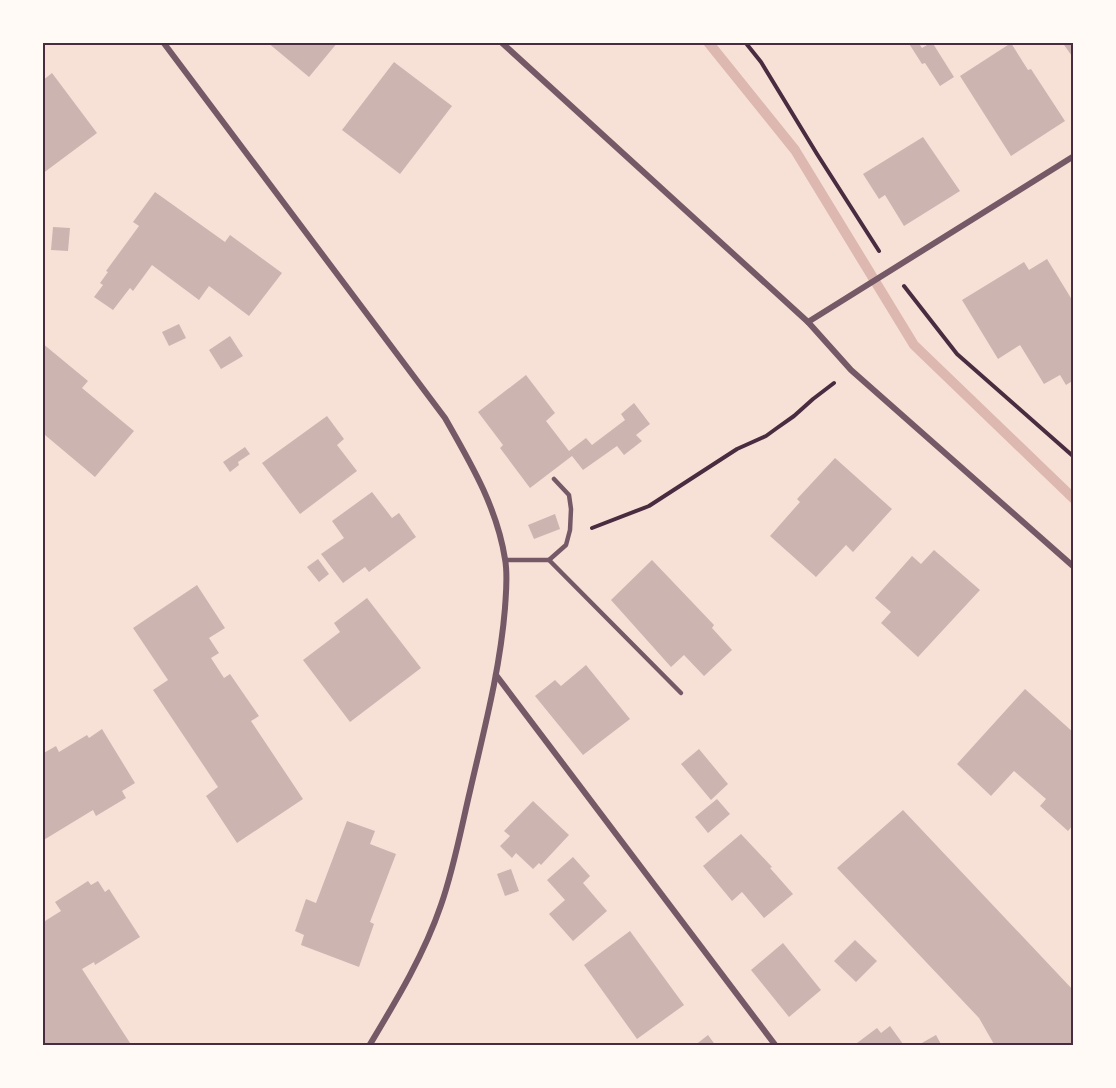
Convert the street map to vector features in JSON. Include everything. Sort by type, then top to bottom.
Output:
[{"type":"street","points":[[163,42],[445,418],[470,460],[493,510],[506,560],[503,624],[496,675],[456,852],[441,905],[413,969],[369,1046]]},
{"type":"street","points":[[501,42],[808,322],[851,370],[1074,567]]},
{"type":"street","points":[[808,322],[1074,156]]},
{"type":"street","points":[[496,675],[776,1046]]},
{"type":"lane","points":[[506,560],[549,560],[566,545],[570,530],[571,509],[568,495],[554,480]]},
{"type":"lane","points":[[549,560],[681,693]]},
{"type":"path","points":[[566,545],[577,536],[649,506],[737,449],[766,436],[851,370]]},
{"type":"building","points":[[267,42],[338,42],[309,77]]},
{"type":"building","points":[[908,42],[918,42],[922,48],[932,42],[954,77],[940,86]]},
{"type":"building","points":[[1062,42],[1074,42],[1074,59]]},
{"type":"building","points":[[1011,43],[1065,121],[1011,156],[960,76]]},
{"type":"building","points":[[394,62],[452,106],[400,174],[342,130]]},
{"type":"building","points":[[52,73],[97,133],[42,174],[42,81]]},
{"type":"building","points":[[923,137],[960,191],[904,226],[885,195],[879,199],[863,174]]},
{"type":"building","points":[[155,192],[225,242],[230,235],[282,273],[249,316],[209,286],[199,300],[152,265],[133,291],[130,288],[113,310],[94,297],[103,285],[100,283],[108,272],[106,271],[139,226],[133,222]]},
{"type":"building","points":[[53,227],[70,228],[68,251],[51,250]]},
{"type":"building","points":[[1047,259],[1074,303],[1074,380],[1066,385],[1060,375],[1044,384],[1020,345],[998,359],[962,300],[1024,262],[1029,270]]},
{"type":"building","points":[[179,324],[186,338],[169,346],[162,332]]},
{"type":"building","points":[[230,336],[243,356],[221,369],[209,350]]},
{"type":"building","points":[[42,343],[88,381],[82,388],[134,431],[95,477],[45,435],[42,438]]},
{"type":"building","points":[[526,375],[555,413],[546,421],[569,451],[586,438],[592,445],[625,420],[621,414],[634,403],[650,424],[636,435],[642,441],[624,455],[617,446],[583,470],[572,456],[530,488],[500,448],[503,445],[478,412]]},
{"type":"building","points":[[327,416],[344,439],[337,445],[357,471],[300,514],[262,463]]},
{"type":"building","points":[[245,447],[250,454],[238,462],[239,465],[230,472],[223,462]]},
{"type":"building","points":[[835,458],[892,509],[853,552],[846,545],[816,577],[770,536],[800,502],[797,499]]},
{"type":"building","points":[[372,492],[392,518],[399,513],[416,537],[369,572],[365,567],[343,583],[321,554],[344,538],[332,521]]},
{"type":"building","points":[[555,514],[560,529],[534,539],[528,525]]},
{"type":"building","points":[[934,550],[980,590],[918,657],[881,623],[891,612],[875,598],[912,556],[921,564]]},
{"type":"building","points":[[318,559],[329,574],[319,582],[307,567]]},
{"type":"building","points":[[652,560],[714,625],[712,628],[732,650],[704,676],[684,655],[671,667],[611,600]]},
{"type":"building","points":[[197,585],[225,628],[209,638],[219,653],[211,658],[224,678],[230,674],[259,716],[251,721],[303,799],[237,843],[206,796],[218,787],[153,690],[168,680],[133,628]]},
{"type":"building","points":[[367,598],[421,668],[350,722],[303,660],[340,632],[334,623]]},
{"type":"building","points":[[586,665],[630,719],[583,755],[535,696],[555,680],[561,686]]},
{"type":"building","points":[[1025,689],[1074,733],[1074,824],[1068,831],[1040,806],[1046,799],[1014,771],[991,796],[957,764]]},
{"type":"building","points":[[102,729],[135,783],[122,791],[126,798],[96,816],[93,810],[42,841],[42,754],[56,746],[59,752],[87,735],[89,738]]},
{"type":"building","points":[[699,749],[728,784],[711,800],[681,764]]},
{"type":"building","points":[[717,799],[730,814],[708,833],[695,817]]},
{"type":"building","points":[[533,801],[569,835],[541,865],[539,863],[533,869],[516,853],[512,858],[500,846],[510,836],[504,831]]},
{"type":"building","points":[[903,810],[1074,991],[1074,1046],[995,1046],[979,1018],[837,868]]},
{"type":"building","points":[[347,821],[375,831],[370,844],[396,854],[370,922],[374,924],[359,967],[301,945],[304,935],[295,931],[306,899],[316,903]]},
{"type":"building","points":[[741,834],[772,867],[770,868],[793,894],[764,918],[742,892],[732,901],[703,866]]},
{"type":"building","points":[[573,857],[590,876],[583,883],[607,911],[573,941],[549,914],[565,900],[547,880]]},
{"type":"building","points":[[511,869],[519,891],[505,896],[497,874]]},
{"type":"building","points":[[88,881],[91,885],[98,881],[105,892],[109,889],[140,937],[95,965],[94,962],[82,969],[132,1046],[47,1046],[42,1039],[42,916],[45,921],[61,911],[55,902]]},
{"type":"building","points":[[630,931],[684,1005],[637,1039],[584,965]]},
{"type":"building","points":[[855,940],[877,961],[856,982],[834,961]]},
{"type":"building","points":[[783,943],[821,990],[789,1017],[751,970]]},
{"type":"building","points":[[890,1026],[903,1044],[900,1046],[853,1046],[877,1028],[881,1033]]},
{"type":"building","points":[[708,1035],[716,1046],[694,1046]]},
{"type":"building","points":[[936,1035],[942,1046],[922,1046],[920,1044]]},
{"type":"waterway","points":[[708,42],[795,150],[914,345],[1074,499]]}]
